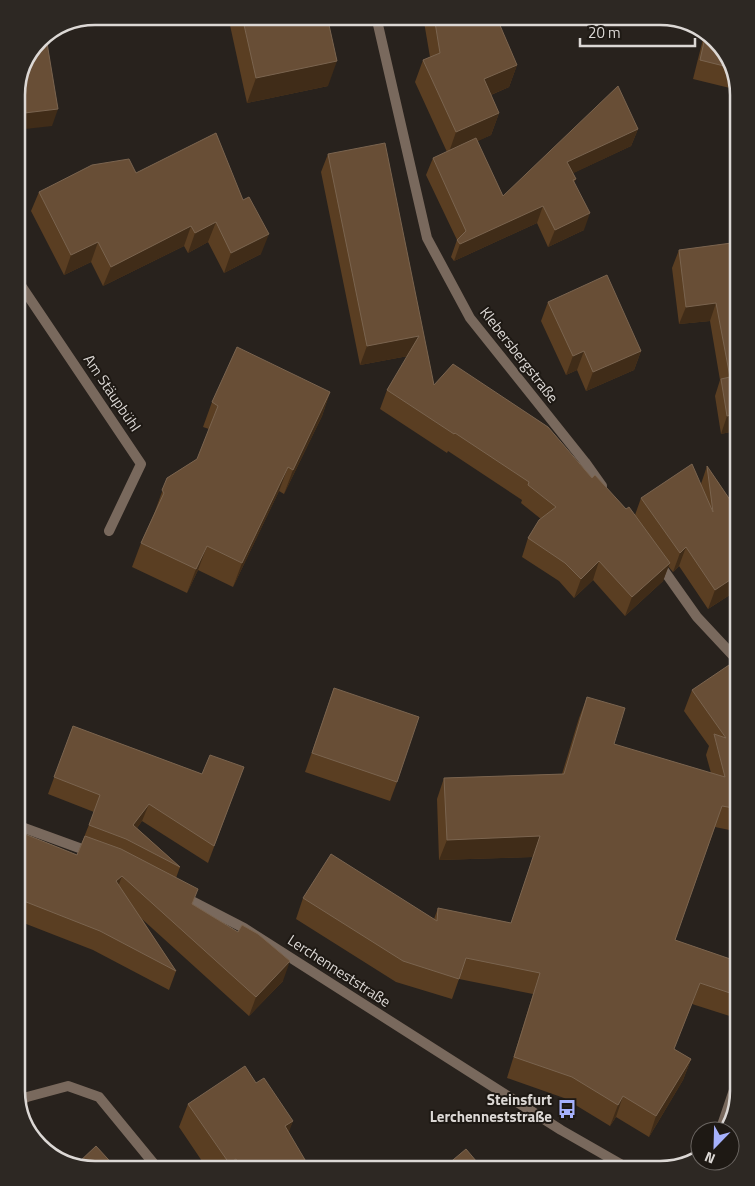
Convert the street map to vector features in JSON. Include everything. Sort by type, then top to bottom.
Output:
[{"type":"street","name":"Klebersbergstraße","points":[[378,25],[427,238],[470,318],[608,493]]},
{"type":"street","name":"Am Stäupbühl","points":[[25,291],[141,464],[109,531]]},
{"type":"street","points":[[652,555],[697,617],[730,652]]},
{"type":"street","points":[[25,828],[99,855]]},
{"type":"street","name":"Lerchenneststraße","points":[[176,893],[244,928],[561,1130],[615,1161]]},
{"type":"street","points":[[26,1098],[68,1086],[99,1097],[152,1161]]},
{"type":"street","points":[[724,1119],[728,1107]]},
{"type":"building","points":[[244,25],[329,25],[337,61],[256,78]]},
{"type":"building","points":[[435,25],[500,25],[517,65],[484,79],[499,113],[456,132],[423,60],[440,53]]},
{"type":"building","points":[[704,41],[713,49],[724,66],[700,60]]},
{"type":"building","points":[[47,44],[58,109],[25,113],[27,77],[32,64]]},
{"type":"building","points":[[618,86],[638,129],[567,162],[576,179],[573,180],[590,213],[555,230],[543,206],[460,244],[457,240],[466,231],[433,158],[476,138],[503,196]]},
{"type":"building","points":[[216,133],[243,200],[249,197],[269,234],[231,253],[216,222],[195,233],[191,226],[111,267],[98,242],[71,255],[39,192],[92,165],[129,159],[136,173]]},
{"type":"building","points":[[385,143],[434,385],[453,364],[548,427],[592,478],[595,475],[626,509],[629,507],[670,563],[632,597],[599,561],[581,579],[565,563],[528,538],[539,520],[556,507],[528,485],[529,482],[387,390],[419,336],[367,346],[328,154]]},
{"type":"building","points":[[730,243],[730,377],[716,303],[686,307],[679,250]]},
{"type":"building","points":[[607,275],[641,351],[593,372],[584,351],[573,356],[548,302]]},
{"type":"building","points":[[237,347],[330,392],[293,470],[288,467],[242,563],[207,546],[196,569],[141,543],[164,493],[162,490],[167,478],[197,459],[218,406],[212,402]]},
{"type":"building","points":[[730,377],[730,415],[727,416],[721,379]]},
{"type":"building","points":[[692,464],[713,512],[707,466],[730,500],[730,580],[715,590],[686,547],[680,553],[641,498]]},
{"type":"building","points":[[730,664],[730,807],[722,806],[675,940],[730,959],[730,993],[700,983],[674,1049],[691,1059],[656,1116],[623,1096],[618,1105],[572,1077],[514,1057],[540,973],[466,958],[459,979],[403,961],[303,898],[331,854],[437,921],[438,908],[511,923],[540,836],[447,840],[444,778],[564,774],[587,697],[625,708],[614,744],[725,777],[714,734],[726,738],[692,690]]},
{"type":"building","points":[[334,688],[419,717],[397,782],[312,753]]},
{"type":"building","points":[[73,726],[202,774],[210,755],[244,767],[214,846],[149,804],[133,825],[180,867],[126,839],[89,825],[100,795],[54,777]]},
{"type":"building","points":[[25,834],[77,855],[85,836],[121,849],[198,889],[192,904],[238,932],[242,925],[258,934],[290,961],[256,997],[122,876],[116,881],[176,971],[100,931],[25,902]]},
{"type":"building","points":[[245,1066],[256,1083],[264,1078],[293,1121],[285,1126],[306,1161],[237,1161],[236,1159],[228,1161],[188,1104]]},
{"type":"building","points":[[96,1146],[110,1161],[91,1161],[81,1160]]},
{"type":"building","points":[[466,1149],[476,1161],[452,1161]]},
{"type":"place","name":"Steinsfurt Lerchenneststraße","points":[[567,1109]]}]
